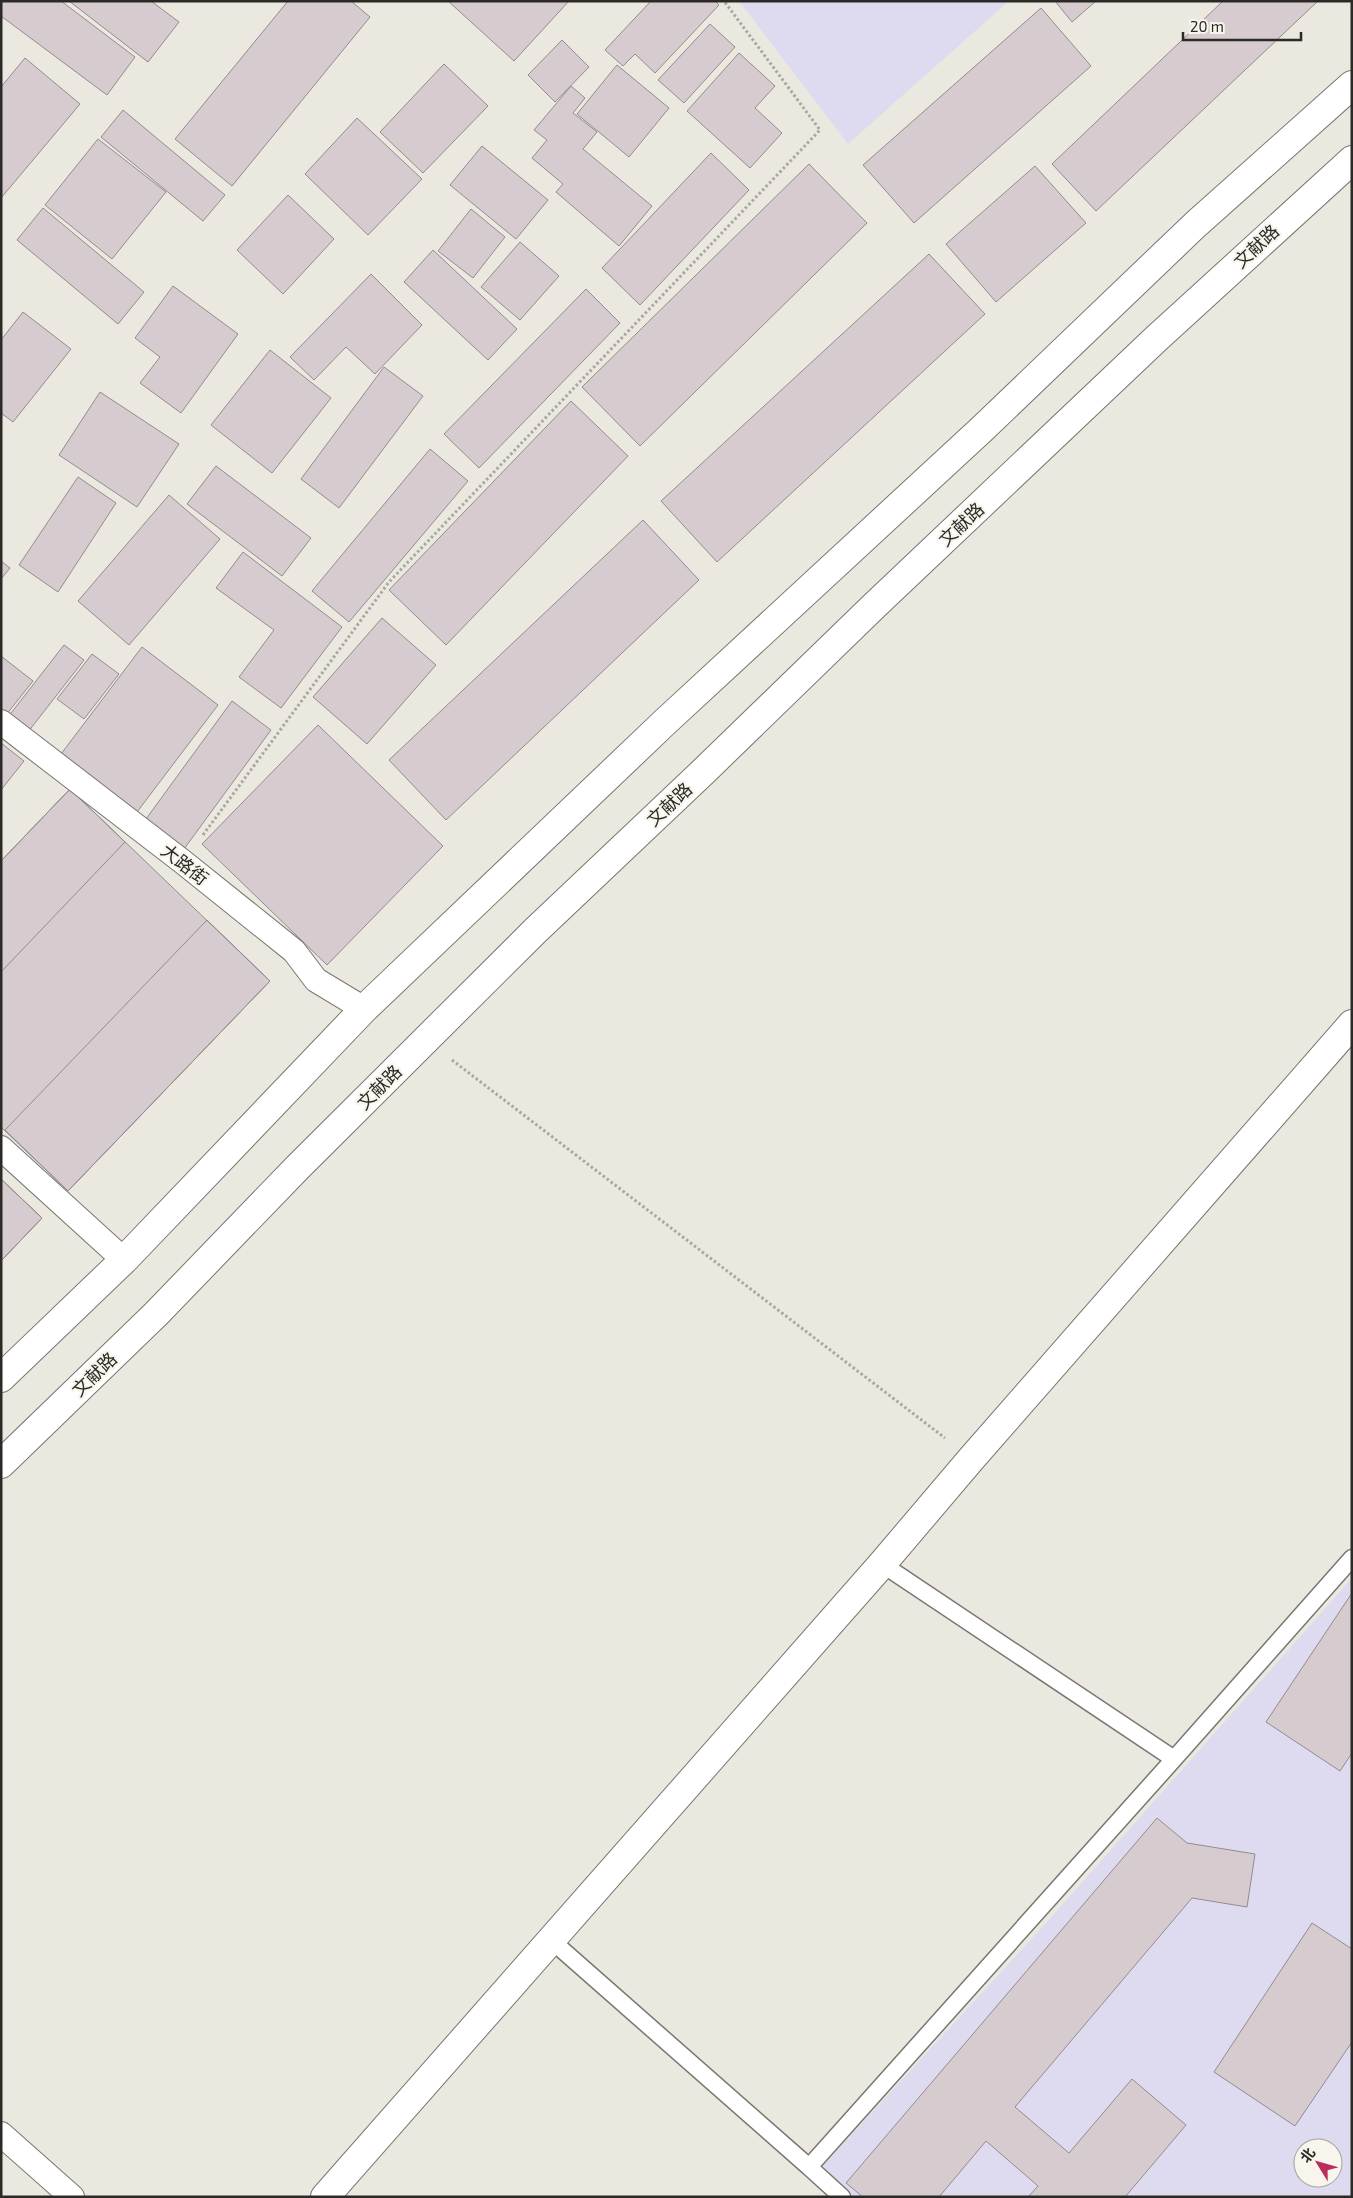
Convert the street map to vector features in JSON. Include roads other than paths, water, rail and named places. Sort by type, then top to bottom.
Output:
[{"type":"main road","points":[[1,1378],[124,1260],[364,1009],[665,722],[982,429],[1195,225],[1352,85]]},
{"type":"main road","name":"文献路","points":[[1,1464],[156,1314],[297,1168],[535,931],[1157,338],[1352,160]]},
{"type":"main road","points":[[325,2197],[882,1564],[972,1458],[1352,1024]]},
{"type":"street","name":"大路街","points":[[1,722],[183,862],[294,951],[316,980],[364,1009]]},
{"type":"street","points":[[1,1148],[124,1260]]},
{"type":"street","points":[[1,2134],[72,2197]]},
{"type":"lane","points":[[809,2167],[1352,1558]]},
{"type":"lane","points":[[882,1564],[1174,1759]]},
{"type":"lane","points":[[551,1940],[842,2197]]}]
